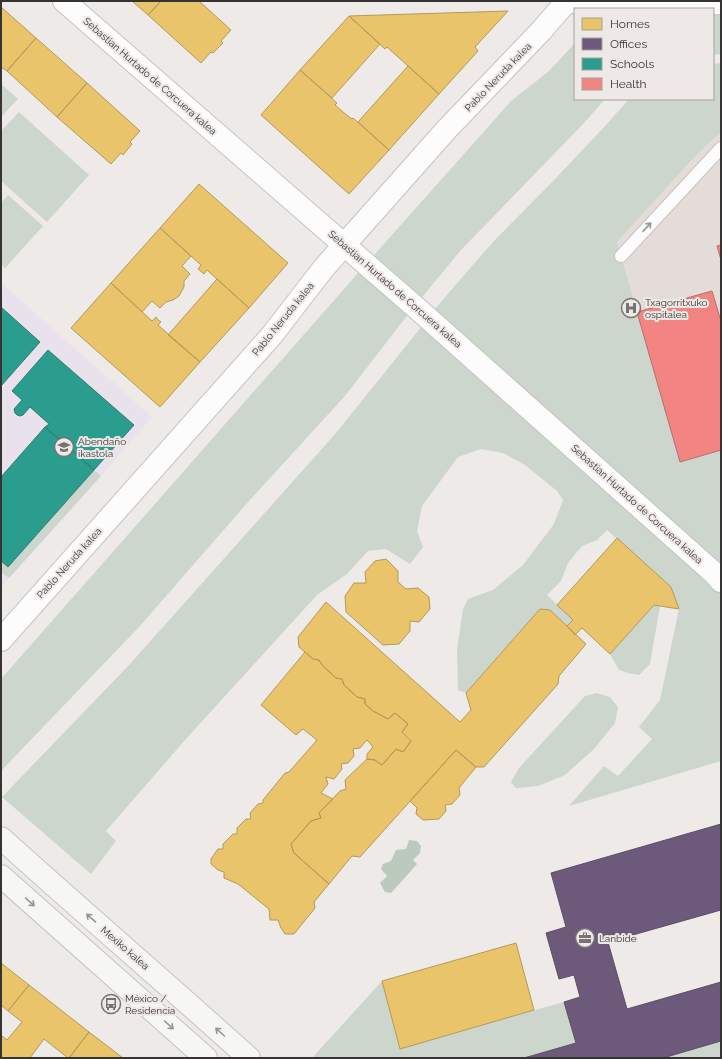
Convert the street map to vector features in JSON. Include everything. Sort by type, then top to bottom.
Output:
[{"type":"main road","name":"Mexiko kalea","points":[[1,838],[249,1058]]},
{"type":"main road","points":[[1,876],[206,1058]]},
{"type":"street","name":"Sebastian Hurtado de Corcuera kalea","points":[[64,1],[345,244],[714,573],[721,581]]},
{"type":"street","name":"Pablo Neruda kalea","points":[[1,640],[272,334],[323,269],[345,244],[448,129],[541,31],[567,1]]},
{"type":"street","points":[[576,1],[582,7],[721,3]]},
{"type":"lane","points":[[621,256],[721,148]]},
{"type":"shaded area","points":[[714,12],[721,12],[721,54],[714,55]]},
{"type":"shaded area","points":[[574,44],[574,100],[604,100],[584,123],[461,250],[420,298],[374,259],[375,254],[511,101],[549,71]]},
{"type":"shaded area","points":[[721,63],[721,132],[698,153],[617,242],[680,462],[721,450],[721,571],[435,311],[435,309],[494,241],[556,178],[628,100],[714,100],[714,64]]},
{"type":"shaded area","points":[[1,84],[18,99],[1,117]]},
{"type":"shaded area","name":"Txagorritxuko ospitalea","points":[[721,106],[721,543],[504,350]]},
{"type":"shaded area","points":[[19,112],[89,175],[47,222],[1,181],[1,131]]},
{"type":"shaded area","points":[[8,195],[43,226],[5,268],[1,264],[1,203]]},
{"type":"shaded area","points":[[359,272],[409,313],[345,396],[249,501],[139,627],[1,771],[1,679]]},
{"type":"shaded area","name":"Abendaño ikastola","points":[[1,283],[152,417],[1,587]]},
{"type":"shaded area","points":[[422,326],[700,571],[721,593],[721,761],[569,806],[604,766],[618,776],[652,739],[639,727],[660,700],[679,609],[670,587],[607,530],[597,540],[582,546],[568,563],[561,581],[547,595],[573,620],[567,626],[550,610],[540,609],[466,693],[458,690],[457,649],[463,609],[468,599],[493,590],[523,565],[554,524],[563,500],[557,491],[525,465],[503,453],[481,449],[458,457],[422,506],[417,531],[423,547],[410,564],[386,549],[368,551],[347,574],[317,595],[185,740],[106,831],[116,841],[91,874],[2,797],[130,664],[336,433]]},
{"type":"shaded area","points":[[94,470],[101,476],[9,578],[1,572],[1,561],[8,567]]},
{"type":"shaded area","points":[[654,605],[660,606],[650,664],[639,675],[619,670],[610,654]]},
{"type":"shaded area","points":[[597,693],[610,697],[618,707],[615,723],[594,749],[565,775],[538,786],[516,788],[511,782],[519,768],[585,696]]},
{"type":"shaded area","points":[[382,981],[400,1048],[564,1002],[576,1043],[524,1058],[312,1058]]},
{"type":"shaded area","points":[[721,1041],[721,1058],[663,1058]]},
{"type":"green space","points":[[409,840],[417,841],[421,846],[420,853],[413,860],[417,864],[391,893],[385,892],[380,883],[387,876],[381,869],[383,864],[391,861],[396,850],[406,849]]},
{"type":"building: Homes","points":[[132,1],[161,1],[148,15]]},
{"type":"building: Homes","points":[[161,1],[199,1],[231,30],[221,41],[223,43],[213,53],[211,52],[201,63],[148,15]]},
{"type":"building: Homes","points":[[1,7],[36,38],[7,71],[1,67]]},
{"type":"building: Homes","points":[[508,11],[475,47],[478,51],[439,94],[387,47],[385,49],[349,16]]},
{"type":"building: Homes","points":[[349,16],[380,44],[332,98],[300,70]]},
{"type":"building: Homes","points":[[36,38],[87,83],[57,117],[7,71]]},
{"type":"building: Homes","points":[[408,66],[439,94],[389,150],[358,122]]},
{"type":"building: Homes","points":[[300,70],[337,103],[335,105],[352,119],[353,118],[389,150],[349,194],[261,115]]},
{"type":"building: Homes","points":[[87,83],[140,131],[130,142],[132,144],[123,155],[121,153],[111,164],[57,117]]},
{"type":"building: Homes","points":[[199,184],[288,263],[249,308],[207,270],[204,274],[198,269],[201,265],[160,228]]},
{"type":"building: Homes","points":[[160,228],[191,256],[182,266],[190,274],[184,281],[184,287],[179,296],[166,302],[160,308],[152,301],[142,312],[111,283]]},
{"type":"building: Homes","points":[[217,279],[249,308],[200,362],[168,335]]},
{"type":"building: Homes","points":[[111,283],[152,321],[156,317],[161,322],[158,325],[200,362],[160,407],[71,328]]},
{"type":"building: Homes","points":[[617,538],[671,587],[679,609],[654,605],[610,654],[582,628],[575,635],[567,626],[573,620],[557,605]]},
{"type":"building: Homes","points":[[386,559],[398,571],[398,582],[406,589],[418,588],[429,597],[430,609],[419,622],[410,621],[410,631],[399,644],[383,645],[346,612],[345,596],[354,583],[366,583],[365,572],[375,561]]},
{"type":"building: Homes","points":[[326,602],[460,722],[471,710],[466,693],[540,609],[550,610],[586,644],[559,676],[558,684],[484,767],[476,767],[456,750],[360,857],[352,856],[329,884],[294,853],[291,844],[311,821],[321,818],[319,813],[340,791],[346,789],[345,780],[367,759],[375,760],[382,765],[396,749],[403,752],[411,741],[402,732],[408,724],[395,713],[388,719],[373,711],[365,704],[365,699],[357,697],[344,685],[342,679],[336,678],[322,665],[319,660],[313,659],[299,647],[298,637]]},
{"type":"building: Homes","points":[[305,652],[313,659],[319,660],[322,665],[336,678],[342,679],[344,685],[357,697],[365,699],[365,704],[373,711],[388,719],[395,713],[408,724],[402,732],[411,741],[403,752],[396,749],[382,765],[375,760],[367,759],[367,754],[373,747],[367,740],[360,748],[353,749],[354,756],[348,763],[341,764],[342,769],[334,779],[326,777],[328,784],[321,793],[333,799],[319,813],[321,818],[311,821],[291,844],[294,853],[329,884],[314,902],[315,908],[294,934],[285,934],[278,920],[270,920],[269,909],[238,884],[224,878],[224,872],[218,870],[211,864],[211,859],[218,849],[223,849],[223,844],[233,834],[237,834],[237,828],[246,819],[251,819],[250,813],[258,804],[263,803],[263,800],[285,773],[289,772],[317,740],[303,729],[296,735],[261,705]]},
{"type":"building: Homes","points":[[456,750],[476,767],[459,788],[460,795],[452,804],[445,805],[446,811],[439,819],[423,820],[416,814],[417,808],[410,801]]},
{"type":"building: Homes","points":[[516,943],[534,1010],[400,1049],[382,981]]},
{"type":"building: Homes","points":[[1,963],[29,985],[8,1011],[1,1005]]},
{"type":"building: Homes","points":[[29,985],[89,1032],[69,1058],[44,1039],[30,1058],[1,1058],[1,1035],[7,1040],[22,1022],[8,1011]]},
{"type":"building: Homes","points":[[89,1032],[123,1058],[69,1058]]},
{"type":"building: Offices","name":"Lanbide","points":[[721,824],[721,910],[608,942],[627,1009],[721,982],[721,1041],[663,1058],[524,1058],[576,1043],[564,1002],[580,997],[574,975],[559,979],[546,933],[566,927],[551,873]]},
{"type":"building: Schools","points":[[1,307],[40,342],[1,386]]},
{"type":"building: Schools","points":[[48,350],[134,425],[94,470],[45,427],[49,424],[30,407],[23,415],[20,416],[15,413],[14,409],[22,400],[12,391]]},
{"type":"building: Schools","points":[[45,427],[94,470],[8,567],[1,561],[1,477]]},
{"type":"building: Health","points":[[721,245],[721,260],[717,246]]},
{"type":"building: Health","points":[[712,291],[721,321],[721,450],[680,462],[637,312]]},
{"type":"place","name":"Txagorritxuko ospitalea","points":[[631,308]]},
{"type":"place","name":"Abendaño ikastola","points":[[64,447]]},
{"type":"place","name":"Lanbide","points":[[585,938]]},
{"type":"place","name":"México / Residencia","points":[[111,1004]]}]
